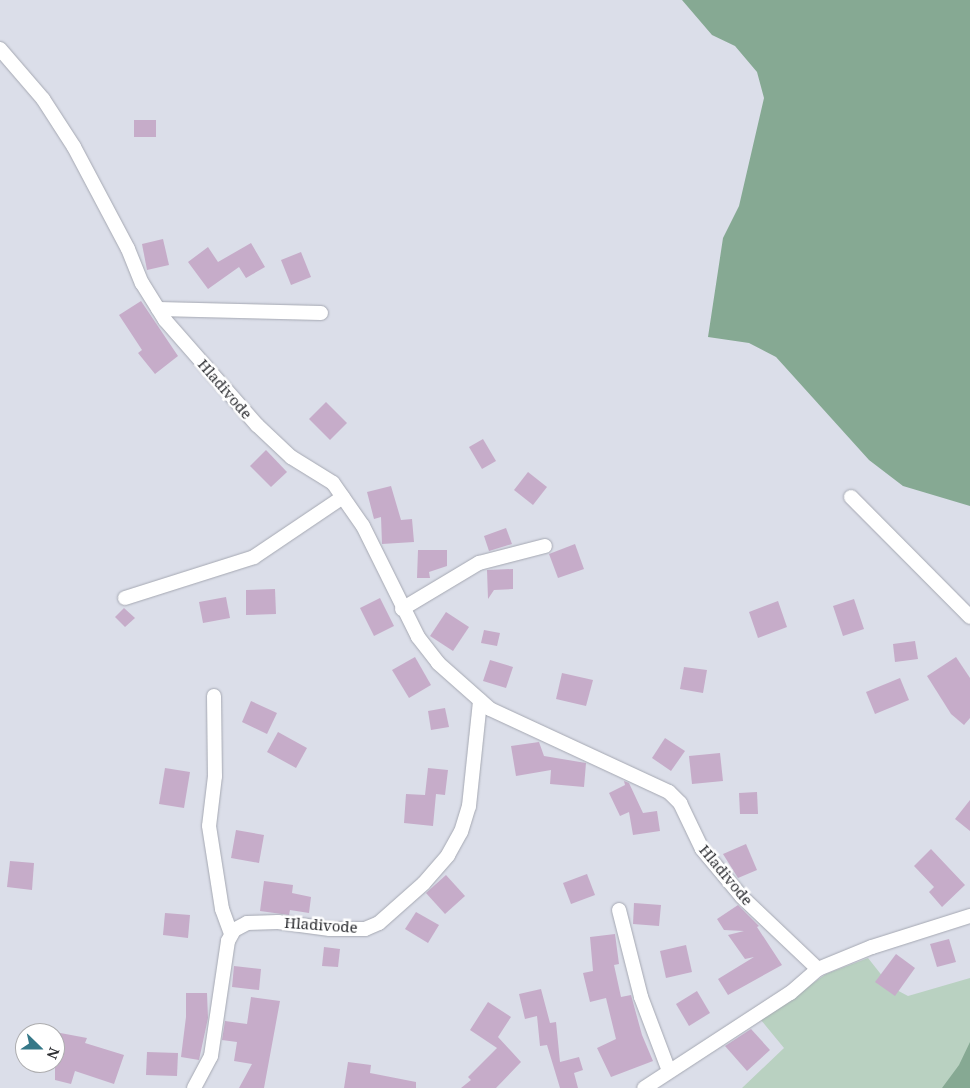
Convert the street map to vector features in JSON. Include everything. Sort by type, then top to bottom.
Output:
[{"type":"street","name":"Hladivode","points":[[0,49],[43,99],[74,147],[128,249],[142,282],[158,309],[257,425],[291,457],[333,483],[363,526],[402,609],[418,638],[438,663],[490,709],[668,792],[680,803],[702,849],[736,890],[818,969]]},
{"type":"street","points":[[158,309],[322,313]]},
{"type":"street","points":[[125,598],[254,557],[343,497]]},
{"type":"street","points":[[851,497],[970,617]]},
{"type":"street","points":[[402,609],[479,563],[545,546]]},
{"type":"street","points":[[194,1088],[212,1056],[228,941],[231,934],[222,908],[209,826],[214,776],[214,696]]},
{"type":"street","name":"Hladivode","points":[[231,934],[247,923],[365,929],[379,923],[424,883],[448,855],[461,832],[470,806],[480,701]]},
{"type":"street","points":[[619,910],[641,996],[669,1071]]},
{"type":"street","points":[[644,1088],[790,993],[818,969],[872,946],[970,916]]},
{"type":"green space","points":[[682,0],[970,0],[970,506],[903,486],[869,460],[776,357],[749,343],[708,337],[723,238],[739,206],[764,98],[757,72],[735,46],[712,35]]},
{"type":"green space","points":[[868,958],[891,987],[908,996],[970,978],[970,1088],[742,1088],[784,1048],[761,1020],[826,974]]},
{"type":"green space","points":[[970,1042],[970,1088],[942,1088],[959,1065]]},
{"type":"building","points":[[134,120],[156,120],[156,137],[134,137]]},
{"type":"building","points":[[163,239],[169,265],[147,270],[142,244]]},
{"type":"building","points":[[251,243],[265,267],[246,278],[239,267],[208,289],[188,262],[208,247],[218,262]]},
{"type":"building","points":[[301,252],[311,277],[291,285],[281,260]]},
{"type":"building","points":[[141,301],[178,356],[155,374],[138,353],[142,350],[119,315]]},
{"type":"building","points":[[326,402],[347,423],[330,440],[309,419]]},
{"type":"building","points":[[483,439],[496,461],[482,469],[469,447]]},
{"type":"building","points":[[266,450],[287,472],[271,487],[250,466]]},
{"type":"building","points":[[528,472],[547,487],[533,505],[514,490]]},
{"type":"building","points":[[391,486],[401,520],[412,519],[414,542],[382,544],[381,517],[374,519],[367,492]]},
{"type":"building","points":[[506,528],[512,544],[489,551],[484,536]]},
{"type":"building","points":[[575,544],[584,569],[558,578],[549,554]]},
{"type":"building","points":[[418,550],[447,550],[447,566],[429,572],[430,578],[417,578]]},
{"type":"building","points":[[513,569],[513,589],[494,590],[488,599],[487,570]]},
{"type":"building","points":[[275,589],[276,614],[246,615],[246,590]]},
{"type":"building","points":[[226,597],[230,618],[203,623],[199,602]]},
{"type":"building","points":[[380,598],[394,626],[374,636],[360,608]]},
{"type":"building","points":[[854,599],[864,629],[843,636],[833,606]]},
{"type":"building","points":[[778,601],[787,627],[758,638],[749,612]]},
{"type":"building","points":[[124,608],[135,618],[125,627],[115,617]]},
{"type":"building","points":[[446,612],[469,627],[453,651],[430,636]]},
{"type":"building","points":[[484,630],[500,633],[497,646],[481,643]]},
{"type":"building","points":[[915,641],[918,659],[895,662],[893,644]]},
{"type":"building","points":[[415,657],[431,685],[409,698],[392,670]]},
{"type":"building","points":[[956,657],[970,678],[970,718],[964,725],[951,714],[927,676]]},
{"type":"building","points":[[490,660],[513,667],[506,688],[483,681]]},
{"type":"building","points":[[684,667],[707,670],[703,693],[680,689]]},
{"type":"building","points":[[562,673],[593,680],[586,706],[556,699]]},
{"type":"building","points":[[900,678],[909,700],[875,714],[866,692]]},
{"type":"building","points":[[251,701],[277,713],[267,734],[242,722]]},
{"type":"building","points":[[445,708],[449,727],[431,730],[428,711]]},
{"type":"building","points":[[278,732],[307,748],[296,768],[267,752]]},
{"type":"building","points":[[665,738],[685,751],[671,771],[652,758]]},
{"type":"building","points":[[539,742],[544,756],[586,763],[584,787],[550,784],[551,770],[516,776],[511,746]]},
{"type":"building","points":[[720,753],[723,781],[692,784],[689,756]]},
{"type":"building","points":[[165,768],[190,772],[184,808],[159,804]]},
{"type":"building","points":[[428,768],[448,770],[445,795],[436,794],[433,826],[404,823],[406,794],[425,795]]},
{"type":"building","points":[[624,781],[629,783],[643,813],[657,811],[660,831],[633,835],[629,812],[620,816],[609,793],[625,785]]},
{"type":"building","points":[[757,792],[758,814],[740,814],[739,793]]},
{"type":"building","points":[[970,800],[970,831],[955,819]]},
{"type":"building","points":[[236,830],[264,835],[259,863],[231,858]]},
{"type":"building","points":[[746,844],[757,870],[738,878],[723,854]]},
{"type":"building","points":[[931,849],[965,885],[942,907],[929,892],[934,887],[914,866]]},
{"type":"building","points":[[10,861],[34,863],[32,890],[7,887]]},
{"type":"building","points":[[587,874],[595,895],[571,904],[563,883]]},
{"type":"building","points":[[446,875],[465,896],[445,914],[426,893]]},
{"type":"building","points":[[264,881],[293,885],[292,893],[311,897],[309,913],[290,910],[289,915],[260,911]]},
{"type":"building","points":[[634,903],[661,905],[659,926],[633,924]]},
{"type":"building","points":[[738,905],[759,926],[757,927],[782,965],[728,995],[718,979],[754,957],[745,959],[728,935],[744,931],[724,930],[717,919]]},
{"type":"building","points":[[416,912],[439,925],[428,943],[405,929]]},
{"type":"building","points":[[165,913],[190,915],[188,938],[163,935]]},
{"type":"building","points":[[615,934],[619,964],[614,965],[621,997],[631,995],[642,1035],[653,1061],[611,1077],[597,1048],[616,1039],[606,998],[590,1002],[583,973],[593,971],[590,937]]},
{"type":"building","points":[[949,939],[956,962],[937,967],[930,944]]},
{"type":"building","points":[[686,945],[692,972],[666,978],[660,951]]},
{"type":"building","points":[[324,947],[340,949],[338,967],[322,966]]},
{"type":"building","points":[[896,954],[915,968],[895,996],[875,982]]},
{"type":"building","points":[[234,966],[261,969],[259,990],[232,987]]},
{"type":"building","points":[[541,989],[550,1023],[556,1022],[560,1062],[579,1057],[583,1070],[574,1073],[578,1088],[560,1088],[547,1045],[540,1046],[537,1016],[525,1019],[519,994]]},
{"type":"building","points":[[697,991],[710,1013],[689,1026],[676,1004]]},
{"type":"building","points":[[186,993],[207,993],[208,1018],[199,1060],[181,1057],[186,1017]]},
{"type":"building","points":[[251,997],[280,1001],[264,1088],[239,1088],[252,1064],[234,1061],[237,1042],[222,1040],[225,1021],[247,1024]]},
{"type":"building","points":[[488,1002],[511,1017],[498,1037],[521,1062],[496,1088],[461,1088],[471,1080],[468,1077],[497,1048],[470,1030]]},
{"type":"building","points":[[751,1029],[770,1050],[747,1071],[725,1046]]},
{"type":"building","points":[[65,1034],[87,1038],[85,1043],[124,1055],[114,1084],[75,1071],[71,1084],[55,1080],[55,1073],[65,1073]]},
{"type":"building","points":[[147,1052],[178,1053],[177,1076],[146,1075]]},
{"type":"building","points":[[348,1062],[371,1065],[370,1073],[416,1082],[416,1088],[344,1088]]}]
